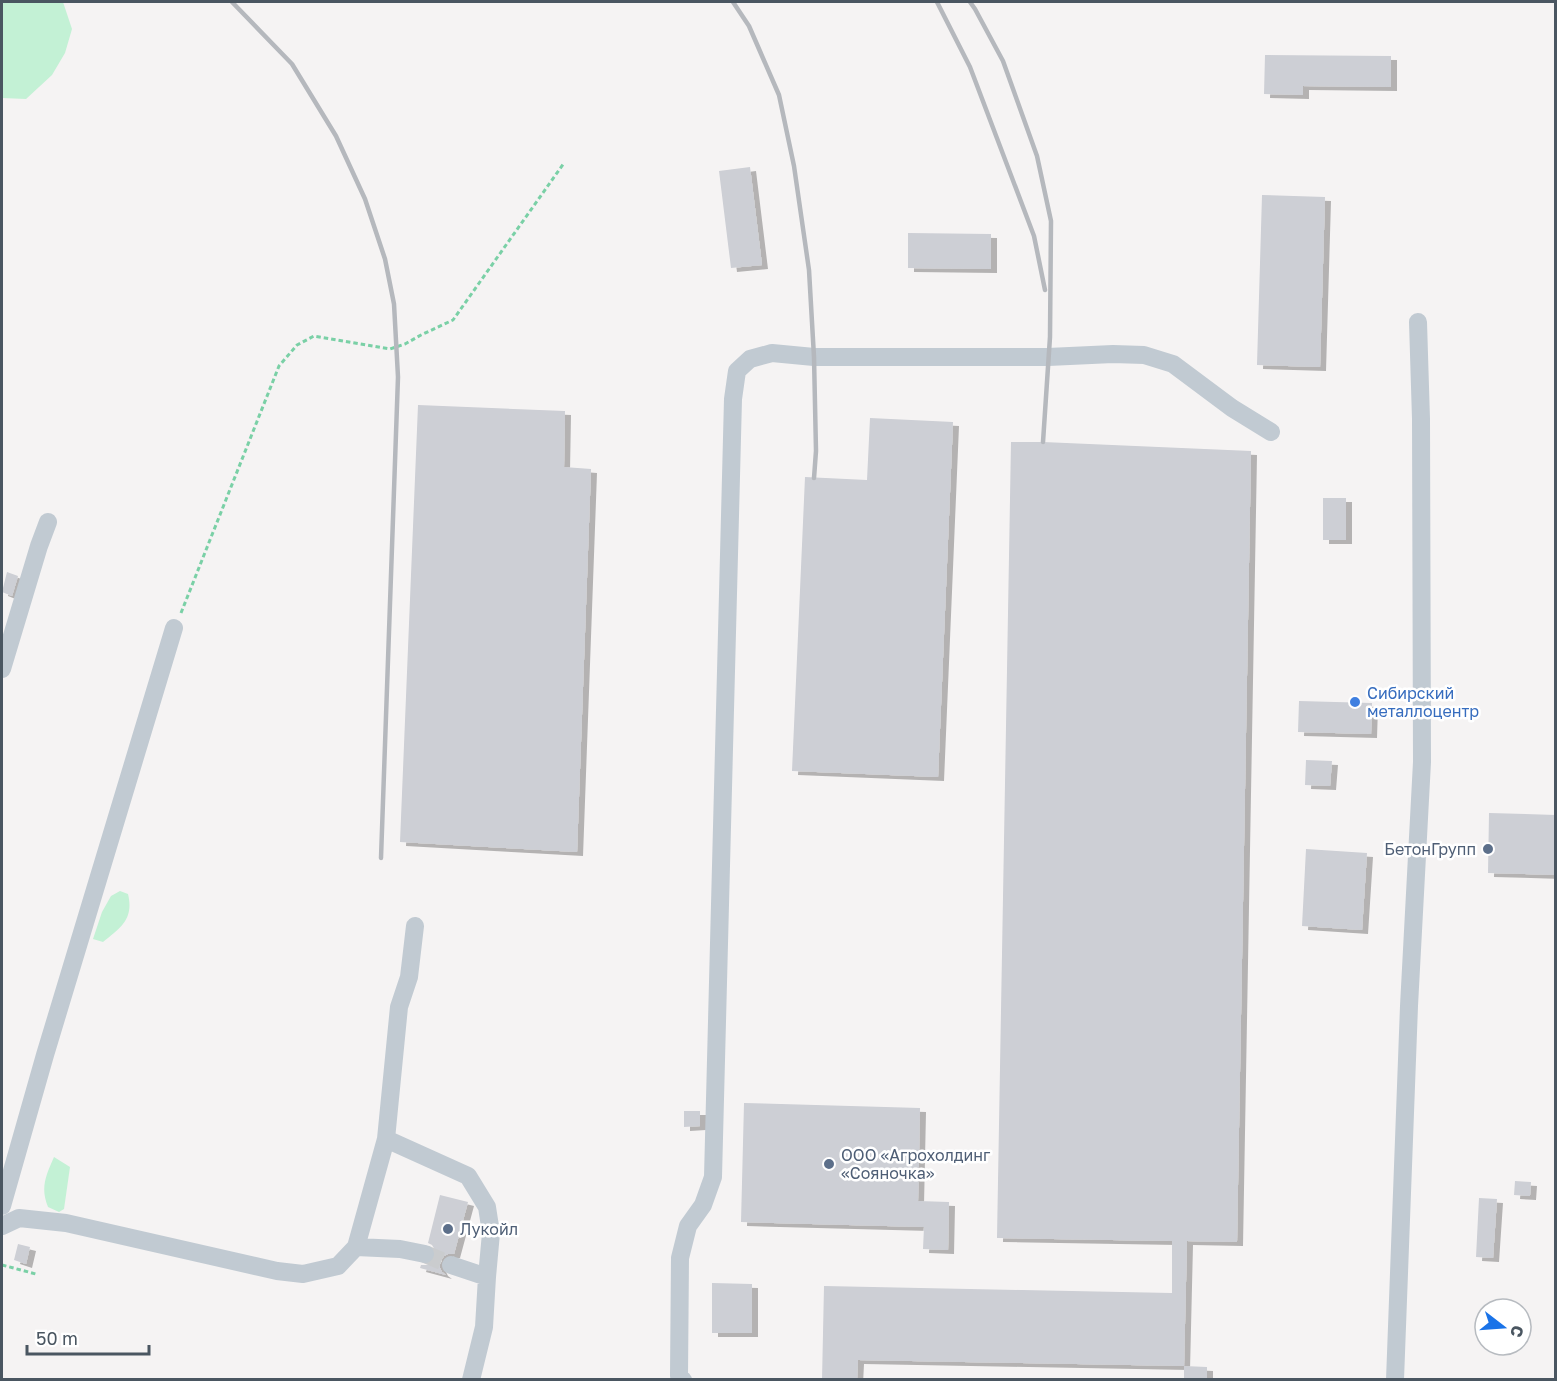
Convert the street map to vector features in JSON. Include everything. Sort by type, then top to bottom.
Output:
[{"type":"lane","points":[[1395,1380],[1409,1006],[1422,762],[1422,427],[1418,322]]},
{"type":"lane","points":[[683,1380],[679,1376],[680,1258],[688,1226],[703,1205],[713,1177],[733,423],[737,371],[750,358],[772,353],[825,357],[1048,357],[1113,354],[1144,356],[1173,364],[1232,408],[1271,432]]},
{"type":"lane","points":[[2,669],[48,522]]},
{"type":"lane","points":[[2,1206],[45,1055],[174,628]]},
{"type":"lane","points":[[2,1226],[19,1218],[66,1223],[277,1271],[303,1274],[338,1266],[356,1247],[386,1139],[399,1007],[409,976],[415,926]]},
{"type":"lane","points":[[386,1139],[468,1176],[488,1207],[491,1233],[484,1327],[471,1380]]},
{"type":"lane","points":[[356,1247],[400,1249],[425,1254]]},
{"type":"lane","points":[[451,1264],[487,1277]]},
{"type":"path","points":[[174,628],[279,366],[290,352],[297,345],[315,336],[390,349],[453,320],[564,163]]},
{"type":"path","points":[[2,1265],[36,1274]]},
{"type":"green space","points":[[2,2],[63,2],[72,29],[65,53],[52,75],[26,99],[2,98]]},
{"type":"green space","points":[[120,891],[128,894],[129,910],[124,922],[103,942],[93,939],[102,912],[111,896]]},
{"type":"green space","points":[[54,1157],[70,1167],[64,1209],[59,1212],[48,1207],[44,1194],[46,1176]]},
{"type":"building","points":[[1265,55],[1391,56],[1391,87],[1303,86],[1303,95],[1264,94]]},
{"type":"building","points":[[750,167],[762,265],[731,268],[719,171]]},
{"type":"building","points":[[1262,195],[1325,197],[1320,367],[1257,365]]},
{"type":"building","points":[[908,233],[991,234],[991,269],[908,268]]},
{"type":"building","points":[[418,405],[565,411],[564,467],[591,469],[577,852],[400,842]]},
{"type":"building","points":[[870,418],[953,422],[938,777],[792,771],[805,477],[867,480]]},
{"type":"building","points":[[1011,442],[1251,451],[1237,1242],[1187,1241],[1184,1366],[858,1360],[857,1380],[822,1380],[824,1286],[1172,1293],[1172,1241],[997,1238]]},
{"type":"building","points":[[1323,498],[1346,498],[1346,540],[1323,540]]},
{"type":"building","points":[[7,572],[18,576],[12,596],[2,592]]},
{"type":"building","points":[[1299,701],[1372,703],[1371,734],[1298,732]]},
{"type":"building","points":[[1306,760],[1332,761],[1330,786],[1305,785]]},
{"type":"building","points":[[1489,813],[1556,815],[1556,875],[1488,873]]},
{"type":"building","points":[[1306,849],[1367,853],[1362,930],[1302,926]]},
{"type":"building","points":[[744,1103],[920,1108],[918,1201],[949,1202],[948,1250],[923,1249],[924,1227],[741,1222]]},
{"type":"building","points":[[684,1111],[700,1111],[700,1126],[684,1127]]},
{"type":"building","points":[[1515,1181],[1531,1182],[1530,1196],[1514,1195]]},
{"type":"building","points":[[440,1195],[468,1202],[454,1254],[444,1256],[440,1262],[440,1268],[446,1275],[420,1268],[421,1265],[433,1262],[436,1257],[435,1250],[428,1243]]},
{"type":"building","points":[[1479,1198],[1497,1199],[1493,1258],[1476,1257]]},
{"type":"building","points":[[18,1244],[30,1247],[26,1264],[14,1260]]},
{"type":"building","points":[[712,1283],[752,1284],[752,1333],[712,1333]]},
{"type":"building","points":[[1184,1366],[1207,1367],[1207,1380],[1184,1380]]},
{"type":"tunnel","points":[[425,1254],[451,1265]]},
{"type":"railway","points":[[232,2],[292,64],[336,136],[365,199],[385,259],[394,304],[398,377],[381,858]]},
{"type":"railway","points":[[733,2],[749,26],[779,95],[794,166],[809,270],[814,357],[816,451],[814,478]]},
{"type":"railway","points":[[937,2],[970,67],[1034,236],[1045,290]]},
{"type":"railway","points":[[970,2],[1003,61],[1037,156],[1051,221],[1050,337],[1043,442]]},
{"type":"place","name":"Сибирский металлоцентр","points":[[1355,702]]},
{"type":"place","name":"БетонГрупп","points":[[1488,849]]},
{"type":"place","name":"ООО «Агрохолдинг «Сояночка»","points":[[829,1164]]},
{"type":"place","name":"Лукойл","points":[[448,1229]]}]
